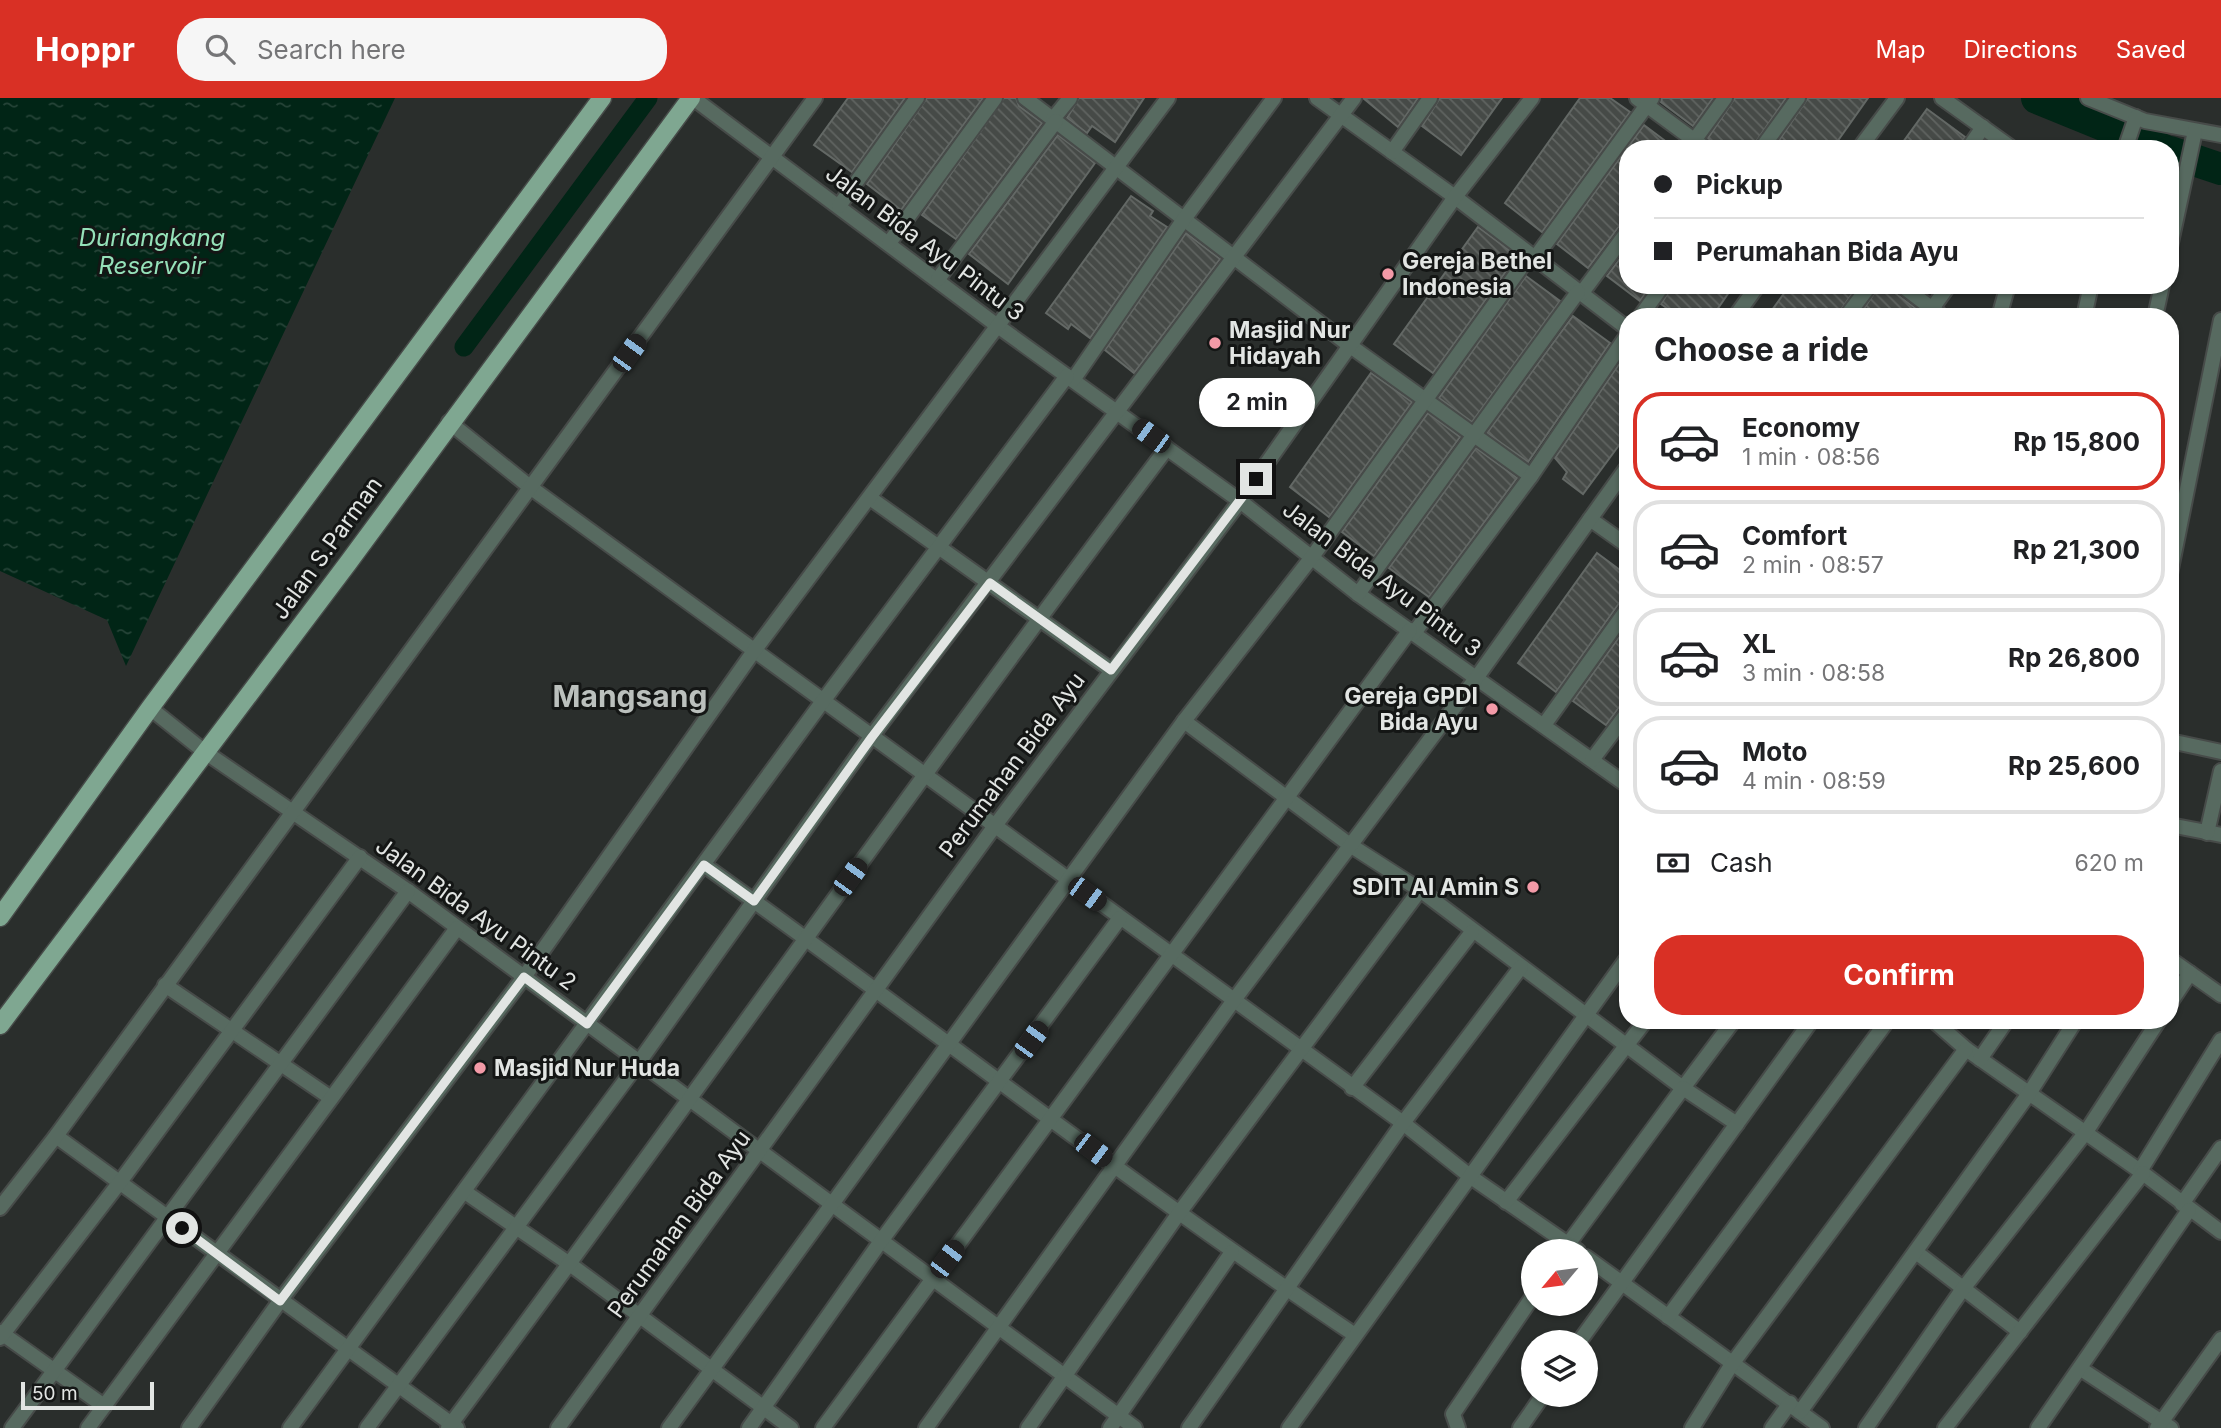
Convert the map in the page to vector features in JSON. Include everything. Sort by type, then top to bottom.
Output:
[{"type":"main road","name":"Jalan S.Parman","points":[[0,917],[150,708],[602,98]]},
{"type":"main road","name":"Jalan S.Parman","points":[[0,1025],[198,747],[449,422],[692,98]]},
{"type":"street","name":"Jalan Bida Ayu Pintu 3","points":[[692,98],[890,243],[999,327],[1241,501],[1358,594],[1619,780]]},
{"type":"street","points":[[0,1208],[57,1136],[815,98]]},
{"type":"street","points":[[839,206],[917,98]]},
{"type":"street","points":[[890,243],[995,98]]},
{"type":"street","points":[[1025,98],[1349,345],[1531,476]]},
{"type":"street","points":[[938,279],[1070,98]]},
{"type":"street","points":[[189,1428],[280,1301],[524,977],[754,651],[1168,98]]},
{"type":"street","points":[[290,1428],[823,701],[1070,378],[1274,98]]},
{"type":"street","points":[[1317,98],[1455,197],[1619,325]]},
{"type":"street","points":[[367,1428],[639,1062],[872,737],[1354,98]]},
{"type":"street","points":[[1392,152],[1430,98]]},
{"type":"street","name":"Perumahan Bida Ayu","points":[[558,1428],[994,827],[1241,501],[1455,197],[1532,98]]},
{"type":"street","points":[[1700,140],[1725,98]]},
{"type":"street","points":[[1768,140],[1798,98]]},
{"type":"street","points":[[1866,140],[1897,98]]},
{"type":"street","points":[[1942,98],[2001,140]]},
{"type":"street","points":[[2088,98],[2133,123],[2221,135]]},
{"type":"street","points":[[669,1428],[949,1043],[1070,882],[1184,722],[1312,557],[1645,100],[1689,140]]},
{"type":"street","points":[[2128,140],[2133,123]]},
{"type":"street","points":[[1974,140],[1983,127]]},
{"type":"street","points":[[2179,204],[2194,131]]},
{"type":"street","points":[[1358,594],[1619,243]]},
{"type":"street","points":[[1911,294],[1927,308]]},
{"type":"street","points":[[2179,529],[2221,320]]},
{"type":"street","points":[[823,1428],[1287,797],[1531,476],[1619,345]]},
{"type":"street","points":[[449,422],[530,487],[1403,1123],[1556,1239]]},
{"type":"street","points":[[57,1136],[452,1427],[571,1265],[688,1097],[1167,448]]},
{"type":"street","points":[[926,1428],[1234,1000],[1477,677],[1619,479]]},
{"type":"street","points":[[870,498],[1111,670]]},
{"type":"street","points":[[1590,519],[1619,540]]},
{"type":"street","points":[[1544,725],[1619,621]]},
{"type":"street","points":[[150,708],[198,747]]},
{"type":"street","points":[[1184,722],[1350,845],[1419,890],[1472,932],[1737,1125]]},
{"type":"street","points":[[1592,760],[1619,724]]},
{"type":"street","points":[[2179,743],[2221,751]]},
{"type":"street","name":"Jalan Bida Ayu Pintu 2","points":[[198,747],[408,891],[688,1097],[1066,1378],[1114,1422],[1135,1428]]},
{"type":"street","points":[[2179,827],[2214,834],[2221,771]]},
{"type":"street","points":[[103,1406],[1,1335],[120,1182],[360,857]]},
{"type":"street","points":[[704,865],[877,988],[1232,1252],[1355,1335]]},
{"type":"street","points":[[1028,1428],[1066,1378],[1179,1213],[1419,890]]},
{"type":"street","points":[[12,1428],[52,1369],[408,891]]},
{"type":"street","points":[[749,1428],[881,1241],[1121,918]]},
{"type":"street","points":[[88,1428],[457,928]]},
{"type":"street","points":[[1352,1088],[1472,932]]},
{"type":"street","points":[[2179,965],[2221,995]]},
{"type":"street","points":[[1189,1428],[1403,1123],[1521,967]]},
{"type":"street","points":[[1289,1428],[1619,970]]},
{"type":"street","points":[[2179,990],[2190,973]]},
{"type":"street","points":[[165,985],[331,1098]]},
{"type":"street","points":[[1506,1202],[1640,1029]]},
{"type":"street","points":[[1577,1239],[1727,1029]]},
{"type":"street","points":[[1588,1330],[1806,1029]]},
{"type":"street","points":[[1668,1317],[1881,1029]]},
{"type":"street","points":[[1943,1029],[1966,1049],[2086,1132],[2221,1232]]},
{"type":"street","points":[[1980,1059],[2001,1029]]},
{"type":"street","points":[[1772,1428],[1795,1407],[1916,1252],[2030,1092],[2070,1029]]},
{"type":"street","points":[[1867,1428],[1962,1290],[2086,1132],[2153,1029]]},
{"type":"street","points":[[1945,1428],[2141,1172],[2221,1040]]},
{"type":"street","points":[[1692,1428],[1732,1364],[1966,1049]]},
{"type":"street","points":[[2038,1428],[2081,1369],[2221,1149]]},
{"type":"street","points":[[465,1192],[571,1265],[791,1428]]},
{"type":"street","points":[[1114,1422],[1232,1252]]},
{"type":"street","points":[[1916,1252],[2020,1332]]},
{"type":"street","points":[[1598,1266],[1822,1428]]},
{"type":"street","points":[[1458,1428],[1453,1414],[1521,1314]]},
{"type":"street","points":[[2081,1369],[2164,1426],[2221,1339]]},
{"type":"street","points":[[1520,1428],[1535,1407]]},
{"type":"water","name":"Duriangkang Reservoir","points":[[0,98],[395,98],[126,666],[107,620],[0,571]]},
{"type":"building","points":[[848,98],[905,98],[852,172],[814,145]]},
{"type":"building","points":[[927,98],[983,98],[901,210],[867,184]]},
{"type":"building","points":[[1004,98],[1016,98],[1019,106],[1042,123],[956,239],[922,215]]},
{"type":"building","points":[[1079,98],[1144,98],[1115,142],[1092,126],[1087,133],[1067,118]]},
{"type":"building","points":[[1363,98],[1418,98],[1398,127]]},
{"type":"building","points":[[1440,98],[1502,98],[1461,155],[1422,126]]},
{"type":"building","points":[[1580,98],[1610,98],[1630,112],[1542,232],[1505,203]]},
{"type":"building","points":[[1662,98],[1713,98],[1693,126],[1661,102]]},
{"type":"building","points":[[1735,98],[1786,98],[1757,140],[1708,138]]},
{"type":"building","points":[[1808,98],[1868,98],[1838,140],[1779,140]]},
{"type":"building","points":[[1927,109],[1965,137],[1963,140],[1905,140]]},
{"type":"building","points":[[1644,125],[1664,140],[1633,140]]},
{"type":"building","points":[[1058,135],[1095,163],[1008,284],[969,254]]},
{"type":"building","points":[[1619,159],[1619,226],[1588,268],[1557,244]]},
{"type":"building","points":[[1131,196],[1153,211],[1150,216],[1167,227],[1090,338],[1071,324],[1068,329],[1046,313]]},
{"type":"building","points":[[1478,227],[1517,256],[1433,373],[1394,344]]},
{"type":"building","points":[[1186,233],[1220,259],[1134,373],[1105,350]]},
{"type":"building","points":[[1619,260],[1619,285],[1607,276]]},
{"type":"building","points":[[1526,276],[1560,301],[1472,422],[1439,398]]},
{"type":"building","points":[[1631,294],[1645,294],[1640,301]]},
{"type":"building","points":[[1667,294],[1728,294],[1718,308],[1667,308],[1661,304]]},
{"type":"building","points":[[1784,294],[1852,294],[1842,308],[1773,308]]},
{"type":"building","points":[[1874,294],[1896,294],[1915,308],[1864,308]]},
{"type":"building","points":[[1573,316],[1610,343],[1528,462],[1487,433]]},
{"type":"building","points":[[1619,364],[1619,445],[1583,494],[1563,479],[1567,472],[1555,458]]},
{"type":"building","points":[[1371,373],[1412,402],[1329,517],[1290,487]]},
{"type":"building","points":[[1428,413],[1460,437],[1374,556],[1342,532]]},
{"type":"building","points":[[1476,448],[1517,478],[1429,597],[1389,568]]},
{"type":"building","points":[[1597,553],[1619,569],[1619,603],[1556,692],[1518,663]]},
{"type":"building","points":[[1619,637],[1619,707],[1606,725],[1573,701]]},
{"type":"waterway","points":[[464,347],[648,98]]},
{"type":"waterway","points":[[2037,98],[2140,140]]},
{"type":"waterway","points":[[2179,155],[2221,169]]},
{"type":"place","name":"Gereja Bethel Indonesia","points":[[1388,274]]},
{"type":"place","name":"Masjid Nur Hidayah","points":[[1215,343]]},
{"type":"place","name":"Gereja GPDI Bida Ayu","points":[[1492,709]]},
{"type":"place","name":"SDIT Al Amin S","points":[[1533,887]]},
{"type":"place","name":"Masjid Nur Huda","points":[[480,1068]]},
{"type":"district","name":"Mangsang","points":[[630,697]]},
{"type":"route","points":[[182,1228],[280,1301],[524,977],[587,1024],[704,865],[754,901],[872,737],[990,583],[1111,670],[1256,479]]}]
